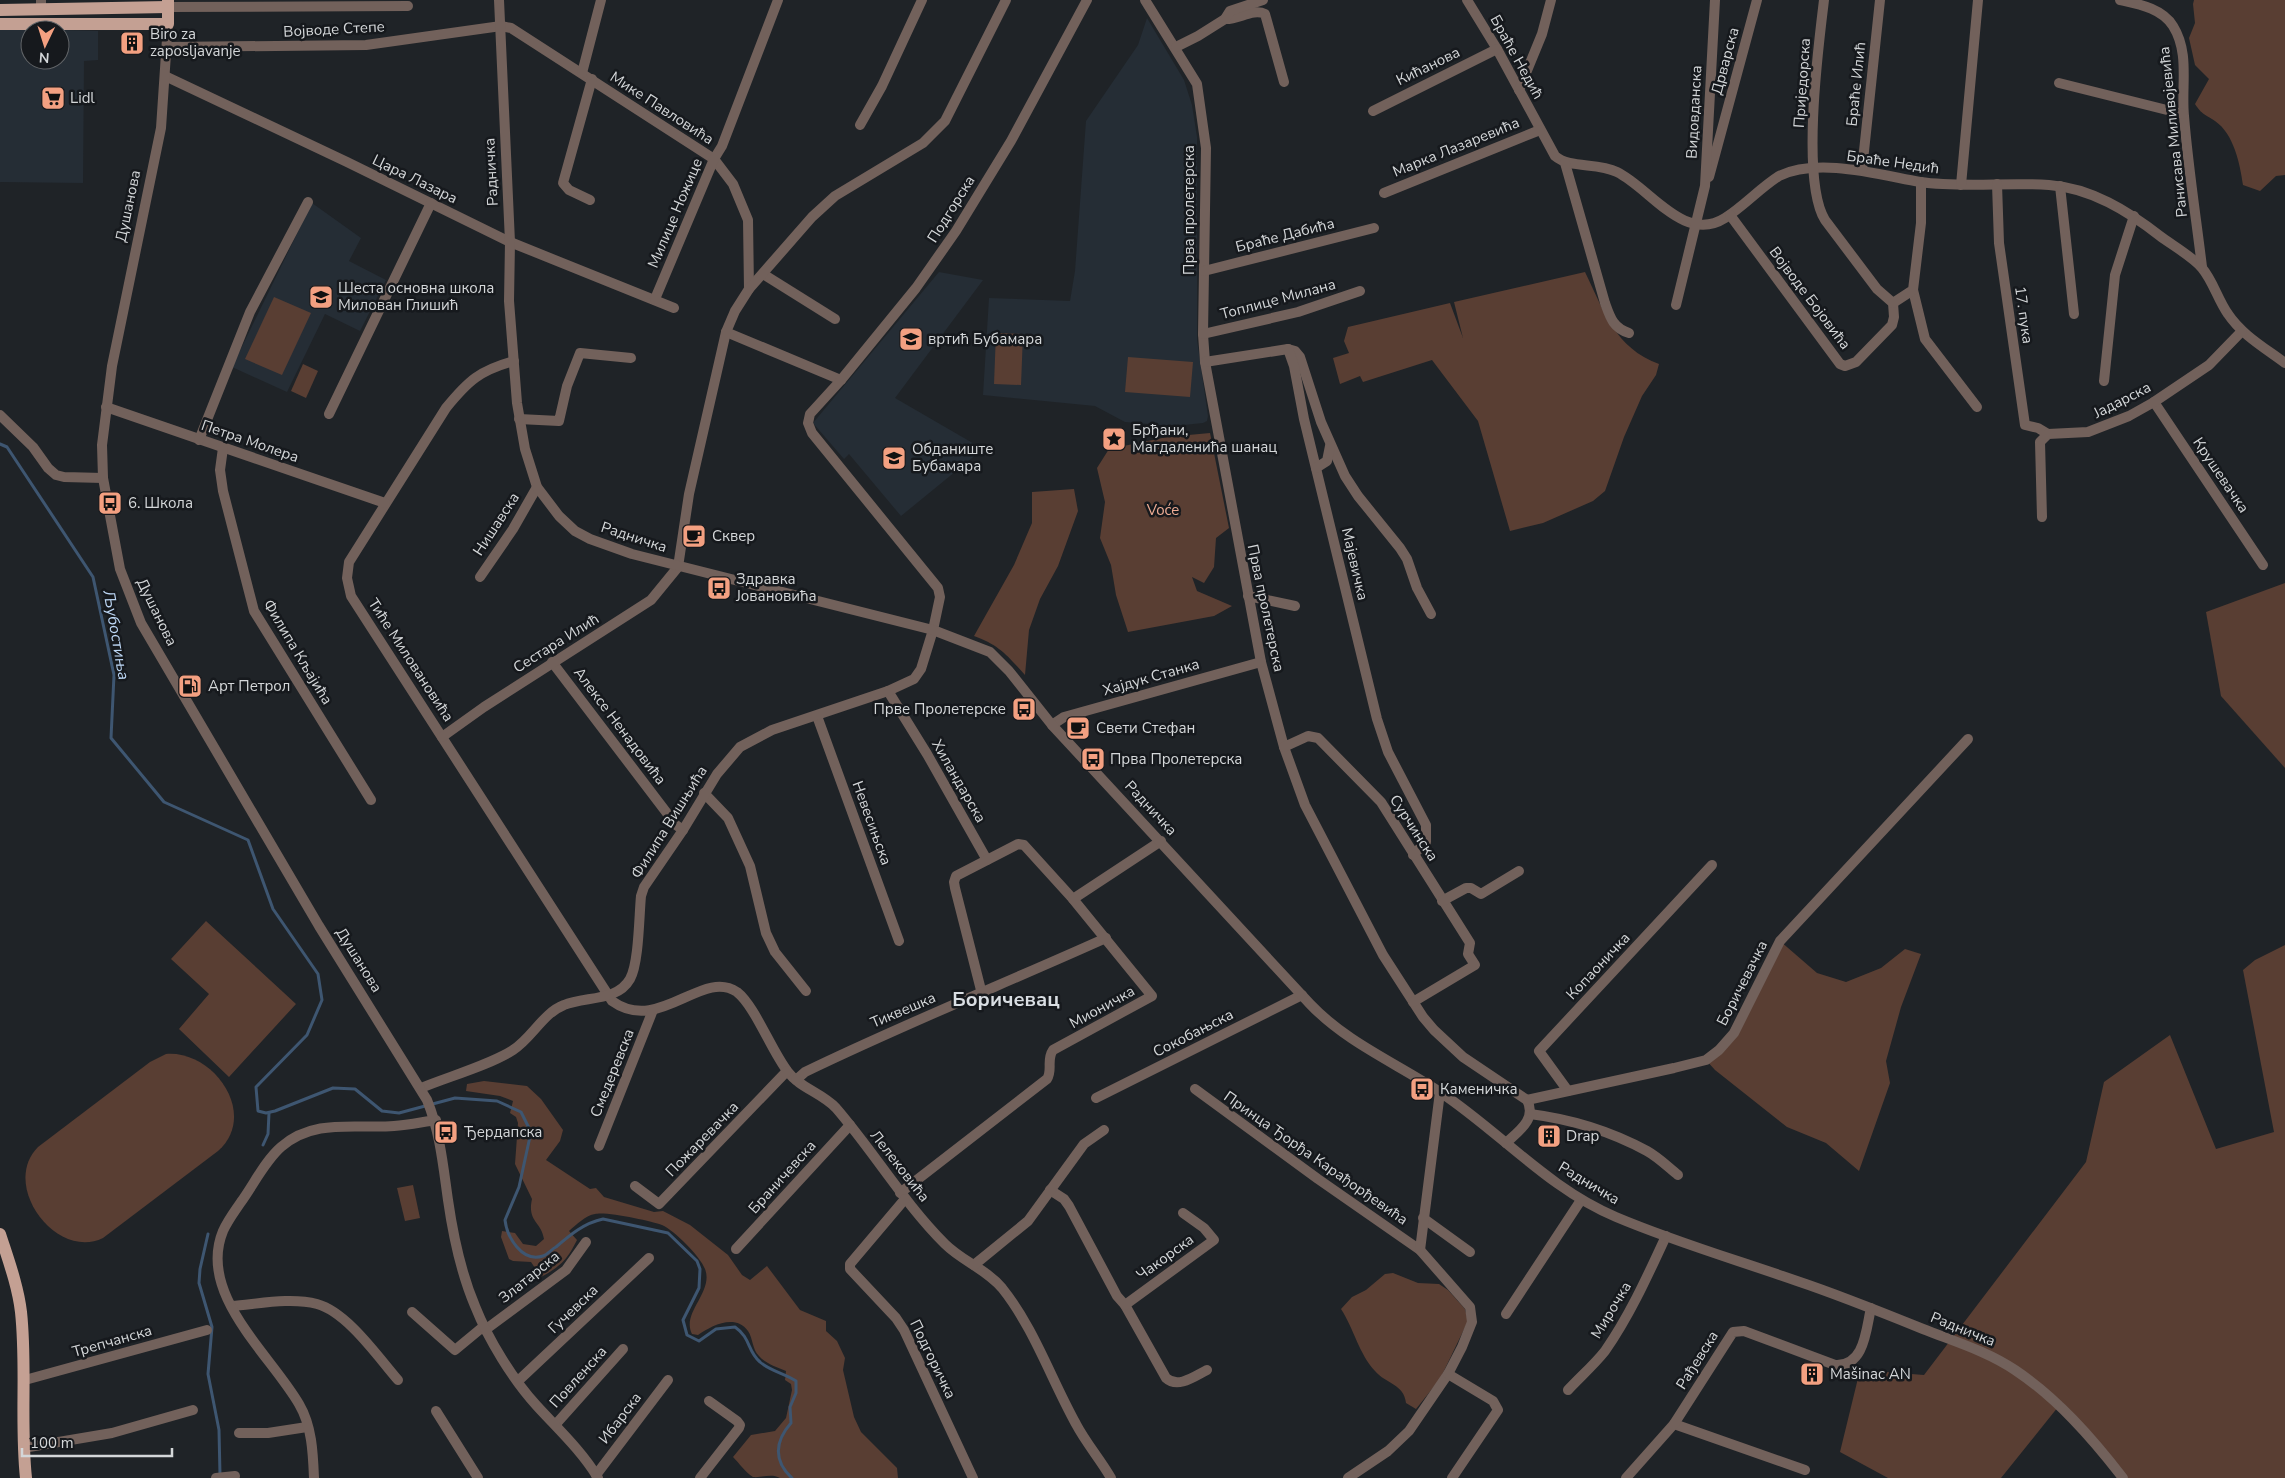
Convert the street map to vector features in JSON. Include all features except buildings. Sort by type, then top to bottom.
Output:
[{"type":"main road","points":[[0,10],[41,5],[168,3]]},
{"type":"main road","name":"Душанова","points":[[168,3],[168,24]]},
{"type":"main road","points":[[0,24],[168,24]]},
{"type":"main road","points":[[0,1234],[16,1286],[21,1311],[25,1380],[23,1448],[26,1478]]},
{"type":"street","name":"Радничка","points":[[499,0],[510,242],[509,301],[519,419],[528,461],[537,487],[558,516],[583,535],[618,550],[678,567],[933,630],[982,647],[998,658],[1052,725],[1323,1018],[1342,1032],[1440,1092],[1548,1177],[1581,1200],[1615,1217],[1666,1236],[1871,1308],[1982,1352],[2014,1370],[2065,1412],[2089,1437],[2123,1478]]},
{"type":"street","points":[[582,73],[601,0]]},
{"type":"street","name":"Милице Ножице","points":[[655,300],[714,159],[722,146],[778,0]]},
{"type":"street","points":[[860,125],[882,86],[922,0]]},
{"type":"street","points":[[678,567],[689,494],[726,332],[735,311],[749,289],[812,217],[835,196],[923,143],[934,134],[945,121],[1006,0]]},
{"type":"street","name":"Подгорска","points":[[810,414],[841,380],[916,288],[956,231],[1012,141],[1087,0]]},
{"type":"street","name":"Прва пролетерска","points":[[1145,0],[1176,47],[1196,84],[1206,148],[1203,334],[1205,362],[1261,662],[1284,747],[1305,805],[1383,955],[1413,1002],[1434,1030],[1447,1043],[1527,1100]]},
{"type":"street","points":[[1228,0],[1228,15],[1232,19],[1256,12],[1265,14],[1284,82]]},
{"type":"street","points":[[1176,47],[1198,36],[1228,15],[1263,0]]},
{"type":"street","name":"Браће Недић","points":[[1467,0],[1497,49],[1549,149],[1565,163]]},
{"type":"street","points":[[1519,90],[1542,34],[1551,0]]},
{"type":"street","name":"Видовданска","points":[[1676,305],[1705,186],[1715,0]]},
{"type":"street","name":"Дрварска","points":[[1705,186],[1714,166],[1757,0]]},
{"type":"street","name":"Приједорска","points":[[1812,168],[1824,0]]},
{"type":"street","name":"Браће Илић","points":[[1862,170],[1880,0]]},
{"type":"street","points":[[1960,185],[1978,0]]},
{"type":"street","name":"Ранисава Миливојевића","points":[[2120,0],[2143,5],[2166,17],[2173,26],[2182,51],[2183,114],[2202,267]]},
{"type":"street","name":"Војводе Степе","points":[[168,3],[408,6]]},
{"type":"street","name":"Душанова","points":[[168,24],[161,128],[114,357],[102,445],[103,478],[120,568],[140,623],[319,926],[427,1100],[434,1115],[456,1242],[474,1304],[484,1328],[536,1405],[556,1424],[598,1476]]},
{"type":"street","name":"Војводе Степе","points":[[167,47],[265,48],[366,45],[501,26]]},
{"type":"street","name":"Мике Павловића","points":[[501,26],[519,33],[714,159],[733,184],[748,220],[749,289]]},
{"type":"street","name":"Кићанова","points":[[1373,110],[1497,49]]},
{"type":"street","name":"Цара Лазара","points":[[165,76],[510,242],[674,308]]},
{"type":"street","points":[[590,200],[569,190],[563,183],[592,79]]},
{"type":"street","points":[[2060,83],[2183,114]]},
{"type":"street","name":"Марка Лазаревића","points":[[1384,192],[1540,130]]},
{"type":"street","points":[[1629,333],[1618,328],[1612,321],[1605,303],[1565,163],[1594,165],[1612,169],[1641,186],[1682,220],[1697,225]]},
{"type":"street","points":[[1812,168],[1821,213],[1877,289],[1893,303],[1913,290]]},
{"type":"street","name":"Браће Недић","points":[[1697,225],[1713,224],[1730,215],[1779,176],[1790,171],[1812,168],[1862,170],[1921,182],[1960,185],[2060,186],[2104,200],[2134,216],[2202,267],[2220,302],[2242,330],[2285,362]]},
{"type":"street","points":[[1921,182],[1921,223],[1913,290],[1925,340],[1977,407]]},
{"type":"street","name":"17. пука","points":[[1997,184],[1999,243],[2025,425],[2038,428],[2048,434]]},
{"type":"street","points":[[2060,186],[2074,314]]},
{"type":"street","points":[[200,440],[250,312],[308,202]]},
{"type":"street","points":[[329,414],[431,203]]},
{"type":"street","name":"Војводе Бојовића","points":[[1730,215],[1840,364],[1845,366],[1856,362],[1881,339],[1892,325],[1894,317],[1893,303]]},
{"type":"street","points":[[2104,380],[2115,275],[2134,216]]},
{"type":"street","name":"Браће Дабића","points":[[1204,272],[1374,228]]},
{"type":"street","points":[[763,274],[834,319]]},
{"type":"street","name":"Топлице Милана","points":[[1203,334],[1298,312],[1360,291]]},
{"type":"street","name":"Јадарска","points":[[2048,434],[2074,434],[2098,430],[2129,416],[2154,402],[2209,365],[2242,330]]},
{"type":"street","points":[[726,332],[841,380]]},
{"type":"street","points":[[1205,362],[1288,349],[1296,351],[1300,357],[1311,395],[1330,445],[1345,476],[1358,496],[1389,532],[1407,559],[1417,588],[1431,614]]},
{"type":"street","name":"Мајевичка","points":[[1288,349],[1294,366],[1316,468],[1377,719],[1388,752],[1426,825],[1426,842],[1413,855]]},
{"type":"street","points":[[519,419],[559,421],[567,386],[580,353],[631,358]]},
{"type":"street","name":"Тиће Миловановића","points":[[514,361],[488,368],[459,392],[446,408],[349,562],[347,578],[349,590],[607,996]]},
{"type":"street","name":"Крушевачка","points":[[2154,402],[2263,565]]},
{"type":"street","name":"Петра Молера","points":[[106,407],[385,503]]},
{"type":"street","name":"Филипа Вишњића","points":[[421,1088],[512,1051],[553,1011],[563,1005],[607,996],[620,990],[630,980],[635,963],[641,896],[644,887],[683,830],[704,793],[724,764],[750,741],[772,730],[888,691],[907,683],[918,674],[933,630],[940,597],[938,588],[812,434],[808,423],[810,414]]},
{"type":"street","points":[[0,415],[33,447],[48,468],[56,475],[103,478]]},
{"type":"street","points":[[2042,517],[2040,442],[2048,434]]},
{"type":"street","points":[[1316,468],[1327,461],[1330,445]]},
{"type":"street","name":"Филипа Кљајића","points":[[223,448],[220,470],[223,491],[254,611],[371,800]]},
{"type":"street","name":"Нишавска","points":[[480,577],[513,529],[537,487]]},
{"type":"street","name":"Сестара Илић","points":[[442,737],[552,662],[651,600],[678,567]]},
{"type":"street","points":[[1248,596],[1295,606]]},
{"type":"street","name":"Алексе Ненадовића","points":[[552,662],[676,825],[683,830]]},
{"type":"street","name":"Хајдук Станка","points":[[1052,725],[1064,718],[1261,662]]},
{"type":"street","name":"Хиландарска","points":[[888,691],[927,754],[987,860]]},
{"type":"street","name":"Невесињска","points":[[817,716],[899,941]]},
{"type":"street","name":"Сурчинска","points":[[1284,747],[1308,736],[1318,738],[1381,802],[1470,943],[1468,954],[1475,966],[1413,1002]]},
{"type":"street","name":"Боричевачка","points":[[1527,1100],[1706,1060],[1719,1050],[1734,1033],[1780,941],[1968,739]]},
{"type":"street","points":[[704,793],[728,818],[750,866],[766,933],[775,952],[806,990]]},
{"type":"street","points":[[1073,899],[1161,841]]},
{"type":"street","name":"Мионичка","points":[[850,1264],[903,1196],[1046,1079],[1050,1070],[1048,1061],[1053,1050],[1152,996],[1073,899],[1024,845],[1018,844],[987,860]]},
{"type":"street","points":[[982,994],[954,882],[956,876],[987,860]]},
{"type":"street","name":"Копаоничка","points":[[1568,1091],[1539,1051],[1712,865]]},
{"type":"street","points":[[1442,901],[1466,888],[1471,888],[1481,894],[1520,871]]},
{"type":"street","name":"Тиквешка","points":[[796,1080],[805,1072],[872,1039],[982,994],[1106,938]]},
{"type":"street","name":"Лелековића","points":[[607,996],[625,1009],[653,1010],[662,1009],[701,990],[712,987],[723,987],[735,991],[743,998],[788,1072],[796,1080],[827,1100],[850,1125],[903,1196],[944,1244],[989,1275],[1002,1288],[1050,1370],[1075,1423],[1111,1478]]},
{"type":"street","name":"Сокобањска","points":[[1096,1098],[1302,995]]},
{"type":"street","name":"Смедеревска","points":[[599,1146],[653,1010]]},
{"type":"street","name":"Пожаревачка","points":[[634,1186],[659,1204],[788,1072]]},
{"type":"street","name":"Принца Ђорђа Карађорђевића","points":[[1195,1089],[1318,1179],[1420,1250]]},
{"type":"street","points":[[1348,1478],[1400,1442],[1448,1374],[1472,1322],[1470,1307],[1420,1250],[1440,1092]]},
{"type":"street","points":[[1506,1143],[1527,1122],[1530,1114],[1527,1100]]},
{"type":"street","points":[[1530,1114],[1569,1120],[1612,1136],[1648,1151],[1678,1175]]},
{"type":"street","points":[[314,1478],[312,1441],[300,1405],[242,1324],[222,1287],[218,1270],[220,1243],[229,1220],[280,1148],[297,1136],[310,1130],[332,1126],[393,1126],[434,1115]]},
{"type":"street","name":"Браничевска","points":[[736,1249],[850,1125]]},
{"type":"street","points":[[974,1265],[1028,1221],[1084,1144],[1104,1130]]},
{"type":"street","points":[[1050,1190],[1064,1199],[1069,1206],[1117,1296],[1126,1305],[1169,1381],[1181,1383],[1207,1370]]},
{"type":"street","points":[[1506,1314],[1581,1200]]},
{"type":"street","name":"Чакорска","points":[[1126,1305],[1214,1240],[1204,1228],[1183,1213]]},
{"type":"street","points":[[1423,1218],[1470,1252]]},
{"type":"street","name":"Мирочка","points":[[1568,1390],[1600,1357],[1615,1335],[1640,1292],[1666,1236]]},
{"type":"street","name":"Златарска","points":[[412,1312],[455,1350],[560,1276],[586,1242]]},
{"type":"street","name":"Гучевска","points":[[518,1381],[649,1258]]},
{"type":"street","name":"Подгоричка","points":[[850,1264],[853,1273],[896,1318],[904,1330],[973,1478]]},
{"type":"street","points":[[232,1306],[291,1302],[316,1304],[330,1309],[351,1327],[398,1380]]},
{"type":"street","name":"Рађевска","points":[[1626,1478],[1674,1424],[1733,1332],[1744,1331],[1835,1365],[1844,1366],[1849,1365],[1858,1354],[1865,1337],[1871,1308]]},
{"type":"street","name":"Трепчанска","points":[[25,1380],[207,1330]]},
{"type":"street","name":"Повленска","points":[[556,1424],[623,1349]]},
{"type":"street","points":[[1448,1374],[1493,1401],[1498,1410],[1452,1478]]},
{"type":"street","name":"Ибарска","points":[[598,1476],[668,1380]]},
{"type":"street","points":[[700,1478],[740,1425],[710,1401]]},
{"type":"street","points":[[23,1448],[112,1433],[193,1410]]},
{"type":"street","points":[[436,1411],[478,1478]]},
{"type":"street","points":[[1674,1424],[1805,1470]]},
{"type":"street","points":[[239,1434],[268,1433],[307,1427]]},
{"type":"shaded area","points":[[1147,18],[1184,80],[1192,105],[1197,137],[1197,340],[1208,416],[1207,421],[1174,426],[1125,422],[1095,406],[983,395],[989,298],[1070,301],[1075,271],[1086,121],[1138,45]]},
{"type":"shaded area","points":[[0,30],[20,30],[20,70],[70,70],[70,30],[98,31],[98,60],[84,61],[83,183],[0,182]]},
{"type":"shaded area","name":"Шеста основна школа Милован Глишић","points":[[312,203],[361,238],[349,261],[386,280],[360,331],[325,314],[287,392],[232,367]]},
{"type":"shaded area","name":"вртић Бубамара","points":[[939,272],[983,280],[895,398],[983,449],[901,516],[849,454],[844,459],[813,423]]},
{"type":"green space","points":[[2194,0],[2285,0],[2285,175],[2276,176],[2260,191],[2243,185],[2238,159],[2227,134],[2222,127],[2202,112],[2195,104],[2209,79],[2195,65],[2189,38],[2195,23]]},
{"type":"green space","points":[[1585,272],[1605,314],[1621,338],[1644,357],[1659,364],[1656,375],[1642,396],[1624,437],[1605,491],[1593,501],[1543,523],[1510,531],[1478,421],[1432,360],[1363,382],[1360,376],[1340,384],[1333,358],[1349,353],[1344,341],[1348,327],[1450,303],[1463,338],[1454,302]]},
{"type":"green space","points":[[274,297],[311,313],[282,375],[245,359]]},
{"type":"green space","points":[[996,333],[1023,334],[1021,385],[994,384]]},
{"type":"green space","points":[[1128,357],[1193,362],[1190,397],[1125,392]]},
{"type":"green space","points":[[303,364],[318,371],[306,398],[291,391]]},
{"type":"green space","name":"Voće","points":[[1210,433],[1229,528],[1216,538],[1214,567],[1204,583],[1192,577],[1197,591],[1232,606],[1214,616],[1128,632],[1116,595],[1111,565],[1100,538],[1105,502],[1097,468],[1109,449],[1167,437]]},
{"type":"green space","points":[[1074,489],[1078,511],[1058,566],[1040,599],[1029,630],[1025,675],[1002,651],[974,636],[1014,565],[1032,523],[1032,492]]},
{"type":"green space","points":[[2285,583],[2285,768],[2221,696],[2206,612]]},
{"type":"green space","points":[[206,921],[296,1004],[229,1077],[179,1029],[209,994],[171,959]]},
{"type":"green space","points":[[1780,941],[1817,973],[1846,982],[1881,968],[1905,949],[1921,954],[1901,1007],[1886,1061],[1890,1083],[1859,1171],[1826,1143],[1787,1127],[1715,1070],[1706,1060],[1719,1050]]},
{"type":"green space","points":[[2285,945],[2285,1478],[2128,1478],[2062,1402],[2001,1478],[1888,1478],[1840,1452],[1860,1370],[1924,1375],[2086,1162],[2104,1082],[2170,1035],[2216,1149],[2274,1132],[2243,970],[2255,960]]},
{"type":"green space","points":[[166,1054],[184,1056],[200,1062],[214,1073],[225,1088],[232,1103],[234,1120],[230,1136],[218,1151],[103,1238],[85,1242],[68,1239],[52,1229],[39,1215],[29,1199],[26,1180],[28,1163],[38,1147],[150,1062]]},
{"type":"green space","points":[[484,1081],[527,1086],[541,1099],[563,1130],[560,1141],[546,1160],[590,1189],[596,1188],[604,1197],[654,1212],[663,1211],[690,1225],[728,1255],[742,1275],[750,1280],[767,1266],[800,1310],[826,1321],[826,1331],[837,1341],[845,1358],[843,1370],[854,1417],[861,1432],[897,1468],[898,1478],[753,1477],[745,1470],[733,1457],[751,1435],[775,1431],[786,1418],[792,1390],[791,1384],[785,1380],[786,1371],[768,1363],[759,1356],[750,1334],[743,1326],[737,1323],[723,1323],[709,1328],[698,1335],[692,1334],[691,1318],[705,1286],[707,1278],[705,1269],[698,1257],[686,1244],[662,1225],[618,1215],[595,1214],[585,1218],[569,1231],[577,1240],[570,1253],[559,1266],[541,1277],[531,1262],[509,1259],[501,1237],[502,1231],[515,1233],[523,1244],[536,1246],[544,1239],[531,1212],[532,1199],[515,1164],[518,1123],[516,1117],[510,1113],[513,1101],[500,1096],[466,1091],[467,1084]]},
{"type":"green space","points":[[413,1185],[420,1218],[405,1221],[397,1188]]},
{"type":"green space","points":[[1393,1273],[1418,1283],[1439,1284],[1448,1290],[1465,1309],[1468,1321],[1440,1379],[1416,1409],[1406,1403],[1405,1397],[1398,1388],[1379,1375],[1369,1364],[1341,1309],[1352,1297],[1366,1290],[1385,1274]]},
{"type":"waterway","name":"Љубостиња","points":[[0,444],[7,447],[93,577],[114,675],[111,738],[164,802],[248,840],[273,909],[318,974],[322,1000],[307,1035],[256,1087],[258,1111],[266,1113],[275,1111],[333,1088],[355,1089],[382,1111],[399,1113],[455,1098],[497,1101],[521,1112],[531,1132],[519,1187],[505,1220],[512,1241],[528,1256],[543,1256],[578,1230],[590,1223],[603,1219],[668,1233],[697,1261],[700,1269],[699,1288],[683,1320],[687,1335],[699,1341],[716,1329],[735,1327],[747,1340],[760,1362],[768,1368],[796,1381],[796,1393],[790,1407],[791,1423],[782,1437],[778,1451],[782,1465],[792,1478]]},
{"type":"waterway","points":[[263,1145],[268,1134],[269,1113]]},
{"type":"waterway","points":[[208,1234],[200,1269],[199,1283],[212,1327],[208,1374],[219,1430],[220,1475]]},
{"type":"place","name":"Biro za zaposljavanje","points":[[132,43]]},
{"type":"place","name":"Lidl","points":[[53,98]]},
{"type":"place","name":"Шеста основна школа Милован Глишић","points":[[321,297]]},
{"type":"place","name":"вртић Бубамара","points":[[911,339]]},
{"type":"place","name":"Брђани, Магдаленића шанац","points":[[1114,439]]},
{"type":"place","name":"Обданиште Бубамара","points":[[894,458]]},
{"type":"place","name":"6. Школа","points":[[110,503]]},
{"type":"place","name":"Сквер","points":[[694,536]]},
{"type":"place","name":"Здравка Јовановића","points":[[719,588]]},
{"type":"place","name":"Арт Петрол","points":[[190,686]]},
{"type":"place","name":"Прве Пролетерске","points":[[1024,709]]},
{"type":"place","name":"Свети Стефан","points":[[1078,728]]},
{"type":"place","name":"Прва Пролетерска","points":[[1093,759]]},
{"type":"place","name":"Каменичка","points":[[1422,1089]]},
{"type":"place","name":"Ђердапска","points":[[446,1132]]},
{"type":"place","name":"Drap","points":[[1549,1136]]},
{"type":"place","name":"Mašinac AN","points":[[1812,1374]]},
{"type":"district","name":"Боричевац","points":[[1006,999]]}]
